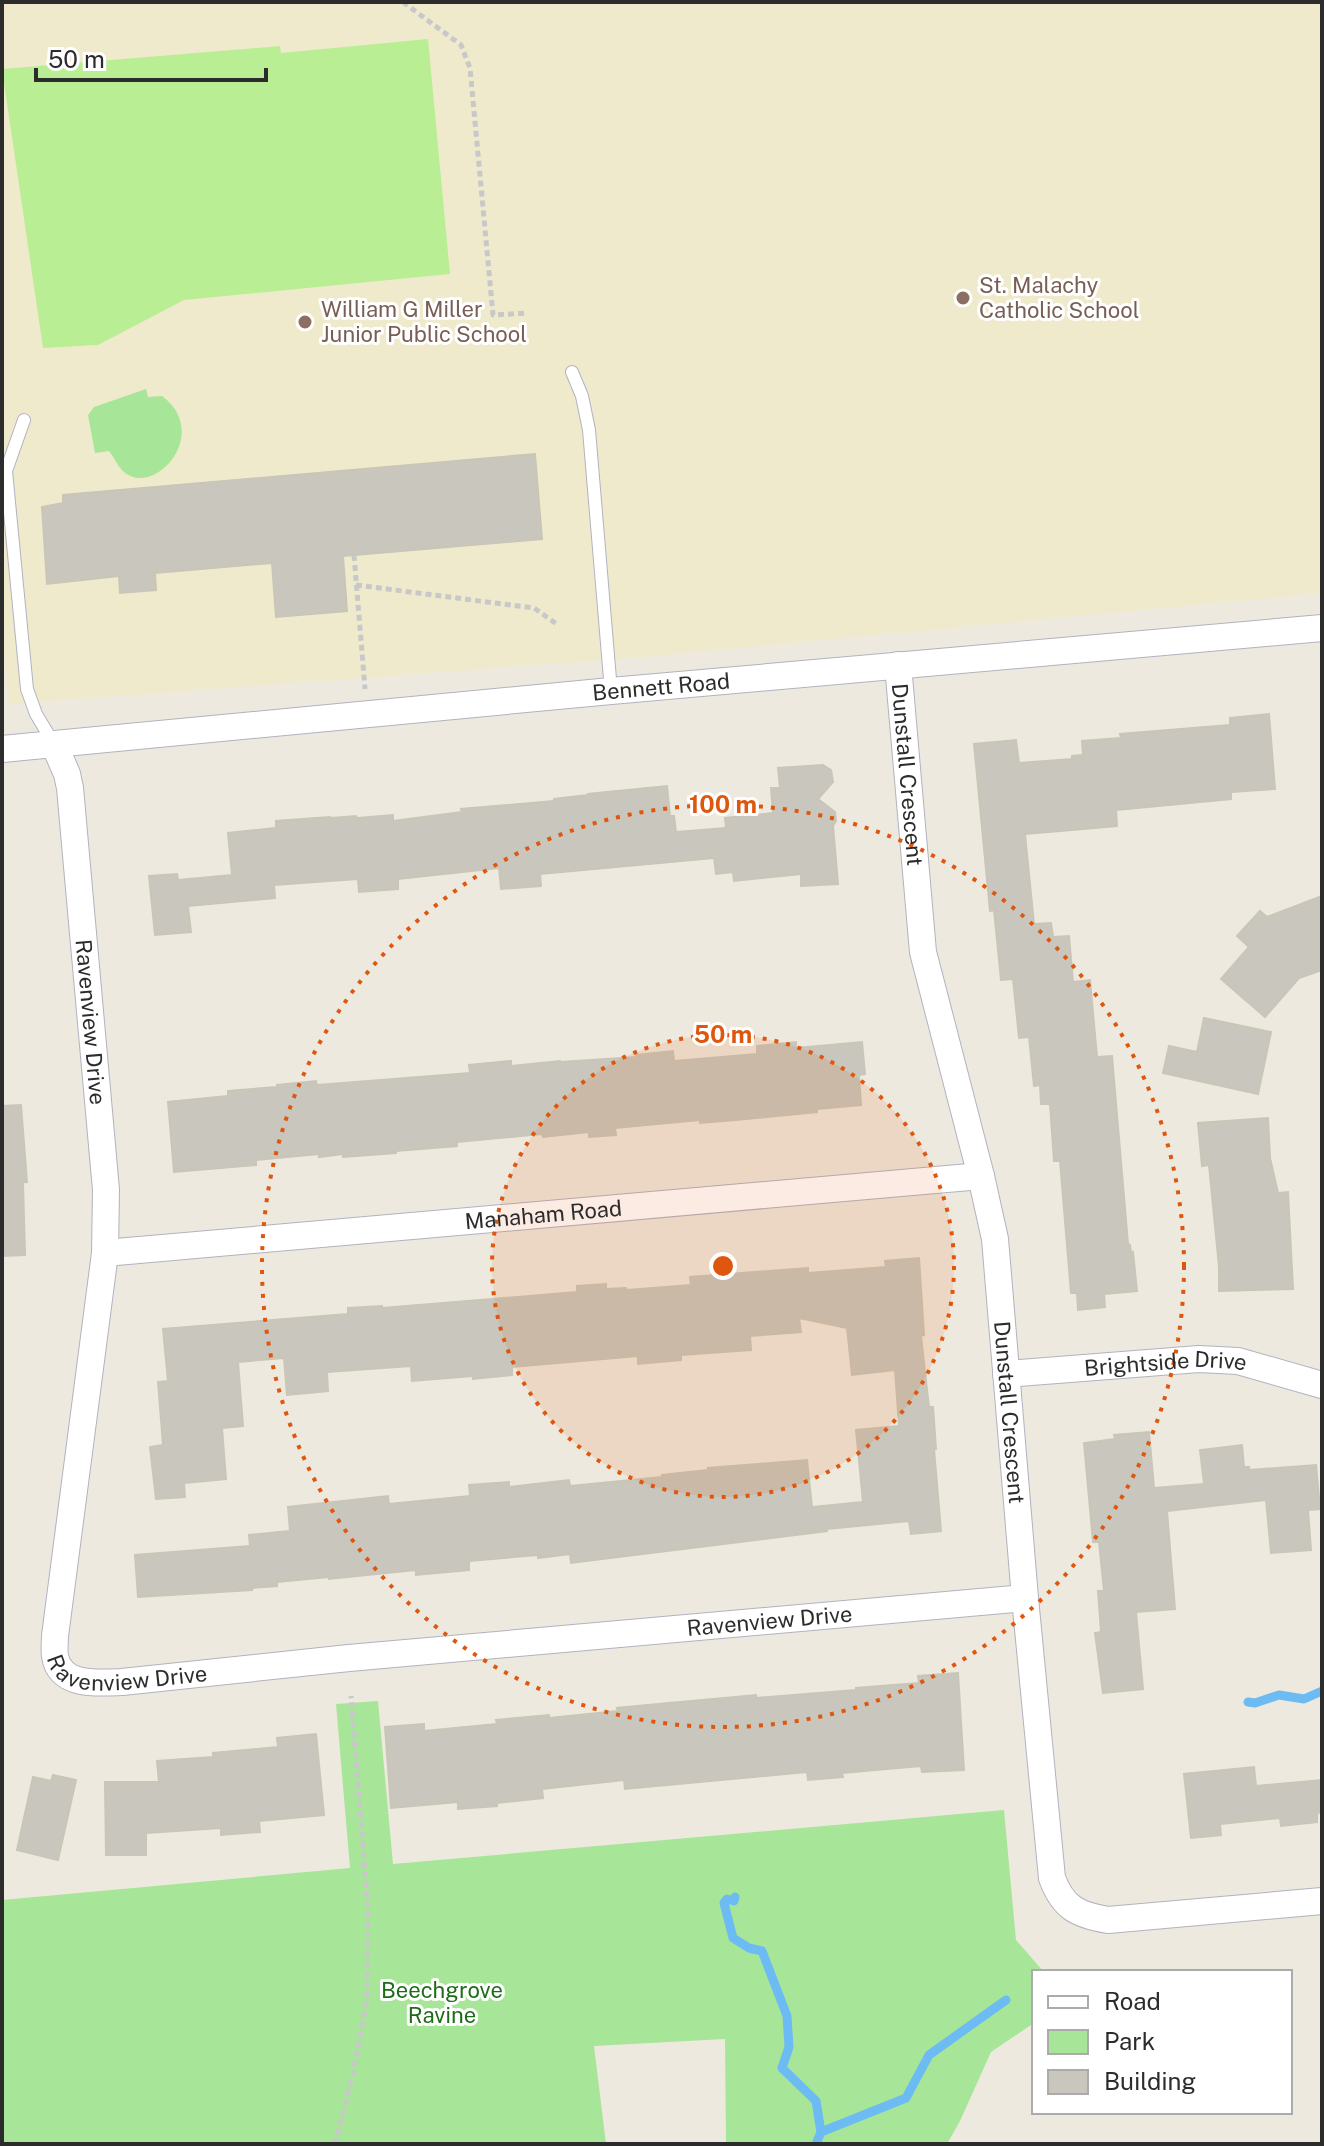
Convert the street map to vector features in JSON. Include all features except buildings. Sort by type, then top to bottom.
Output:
[{"type":"street","name":"Bennett Road","points":[[2,749],[1322,628]]},
{"type":"street","name":"Dunstall Crescent","points":[[898,665],[923,952],[995,1239],[1052,1878],[1057,1892],[1067,1905],[1081,1914],[1125,1920],[1322,1901]]},
{"type":"street","name":"Ravenview Drive","points":[[54,744],[70,788],[106,1190],[105,1253],[55,1636],[55,1658],[64,1674],[78,1681],[122,1682],[380,1655],[1025,1598]]},
{"type":"street","name":"Manaham Road","points":[[105,1253],[981,1176]]},
{"type":"street","name":"Brightside Drive","points":[[1006,1374],[1199,1359],[1238,1361],[1322,1385]]},
{"type":"lane","points":[[572,372],[582,396],[589,430],[611,691]]},
{"type":"lane","points":[[24,420],[6,471],[27,689],[36,714],[54,744]]},
{"type":"path","points":[[403,2],[461,45],[470,68],[493,315],[528,313]]},
{"type":"path","points":[[354,555],[367,714]]},
{"type":"path","points":[[356,585],[534,608],[558,625]]},
{"type":"path","points":[[335,2144],[353,2074],[367,1998],[368,1911],[351,1696]]},
{"type":"shaded area","points":[[2,2],[1322,2],[1322,593],[643,657],[10,704],[2,642]]},
{"type":"green space","points":[[428,39],[450,274],[184,300],[98,345],[43,348],[2,69],[280,46],[281,53]]},
{"type":"green space","points":[[146,389],[148,397],[162,396],[176,411],[182,427],[180,443],[173,458],[163,469],[137,478],[124,472],[109,451],[95,453],[88,415],[94,407]]},
{"type":"green space","name":"Beechgrove Ravine","points":[[378,1701],[393,1864],[1004,1810],[1016,1940],[1042,1970],[1032,1970],[1032,2024],[991,2052],[947,2144],[726,2144],[725,2039],[594,2046],[606,2144],[2,2144],[2,1900],[350,1868],[336,1704]]},
{"type":"waterway","points":[[1248,1702],[1255,1703],[1279,1695],[1304,1699],[1322,1691]]},
{"type":"waterway","points":[[735,1897],[734,1901],[727,1899],[724,1903],[733,1938],[749,1948],[762,1951],[787,2016],[789,2047],[782,2068],[816,2101],[821,2132]]},
{"type":"waterway","points":[[816,2144],[821,2132],[906,2098],[929,2055],[1006,2000]]},
{"type":"place","name":"St. Malachy Catholic School","points":[[963,298]]},
{"type":"place","name":"William G Miller Junior Public School","points":[[305,322]]}]
